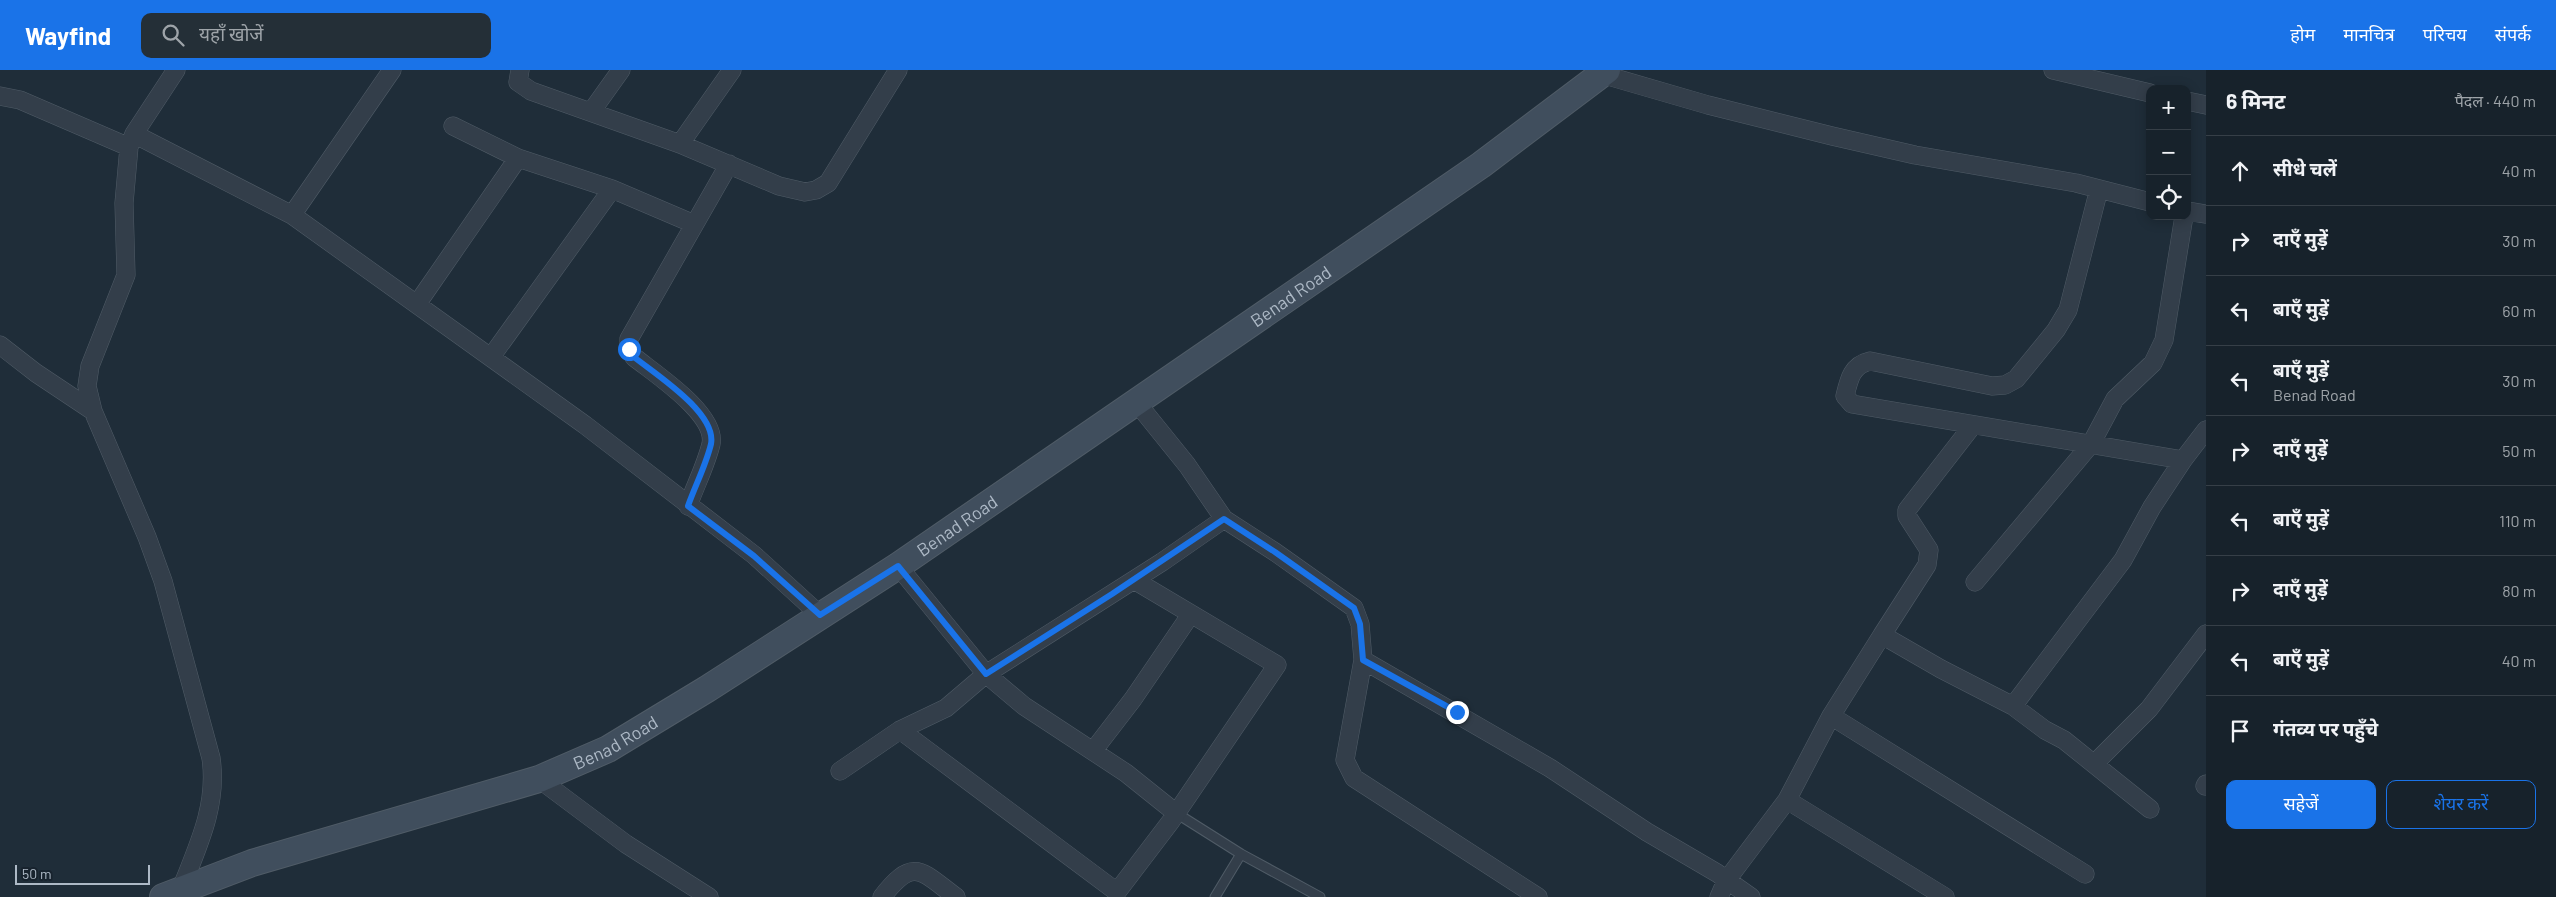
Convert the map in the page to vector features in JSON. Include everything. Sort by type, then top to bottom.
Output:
[{"type":"main road","name":"Benad Road","points":[[172,893],[262,860],[539,779],[608,749],[898,566],[1138,403],[1234,333],[1481,165],[1604,72]]},
{"type":"street","points":[[172,893],[205,827],[212,801],[214,778],[211,758],[163,581],[147,536],[93,411],[87,386],[87,376],[126,275],[124,203],[132,140],[176,70]]},
{"type":"street","points":[[292,215],[392,70]]},
{"type":"street","points":[[520,70],[518,82],[524,88],[680,144],[779,186],[805,192],[816,190],[828,183],[898,70]]},
{"type":"street","points":[[591,112],[621,70]]},
{"type":"street","points":[[680,144],[732,70]]},
{"type":"street","points":[[2060,71],[2146,92]]},
{"type":"street","points":[[1604,72],[1708,105],[1832,136],[2099,189],[2146,201]]},
{"type":"street","points":[[0,96],[20,100],[132,140],[292,215],[585,425],[754,556],[820,615]]},
{"type":"street","points":[[2191,102],[2206,105]]},
{"type":"street","points":[[452,126],[518,158],[612,189],[694,224]]},
{"type":"street","points":[[417,304],[518,158]]},
{"type":"street","points":[[688,506],[711,442],[708,424],[695,406],[634,357],[629,349],[629,339],[729,164]]},
{"type":"street","points":[[492,357],[612,189]]},
{"type":"street","points":[[2099,189],[2068,310],[2056,330],[2016,379],[2005,385],[1992,386],[1870,361],[1856,367],[1851,374],[1844,396],[1852,404],[2183,460]]},
{"type":"street","points":[[2191,212],[2206,214]]},
{"type":"street","points":[[1975,582],[2091,444],[2115,399],[2154,363],[2159,355],[2164,340],[2183,220]]},
{"type":"street","points":[[0,345],[36,373],[93,411]]},
{"type":"street","points":[[1138,403],[1187,465],[1224,519],[1275,552],[1354,608],[1360,624],[1363,660],[1345,760],[1354,778],[1538,897]]},
{"type":"street","points":[[1723,889],[1787,800],[1831,716],[1928,565],[1929,550],[1907,516],[1907,510],[1973,425]]},
{"type":"street","points":[[2013,706],[2123,560],[2152,507],[2183,460],[2206,430]]},
{"type":"street","points":[[840,771],[900,730],[946,708],[986,674],[1134,580],[1224,519]]},
{"type":"street","points":[[898,566],[986,674],[1024,706],[1093,751],[1176,814]]},
{"type":"street","points":[[900,730],[1117,892],[1176,814],[1277,665],[1134,580]]},
{"type":"street","points":[[1093,751],[1133,699],[1191,614]]},
{"type":"street","points":[[2094,764],[2149,709],[2206,634]]},
{"type":"street","points":[[1882,635],[1941,669],[2013,706],[2045,730],[2064,740],[2150,810]]},
{"type":"street","points":[[1363,660],[1550,768],[1646,832],[1717,873],[1723,889]]},
{"type":"street","points":[[1831,716],[2085,874]]},
{"type":"street","points":[[539,779],[626,844],[709,897]]},
{"type":"street","points":[[1787,800],[1945,897]]},
{"type":"street","points":[[882,897],[898,877],[912,871],[921,871],[956,897]]},
{"type":"street","points":[[1723,889],[1751,897]]},
{"type":"lane","points":[[1176,814],[1241,854],[1320,897]]},
{"type":"lane","points":[[1215,897],[1241,854]]},
{"type":"route","points":[[629,349],[634,357],[695,406],[708,424],[711,442],[688,506],[754,556],[820,615],[898,566],[957,636],[986,674],[1162,562],[1224,519],[1275,552],[1354,608],[1360,624],[1363,660],[1457,712]]}]
